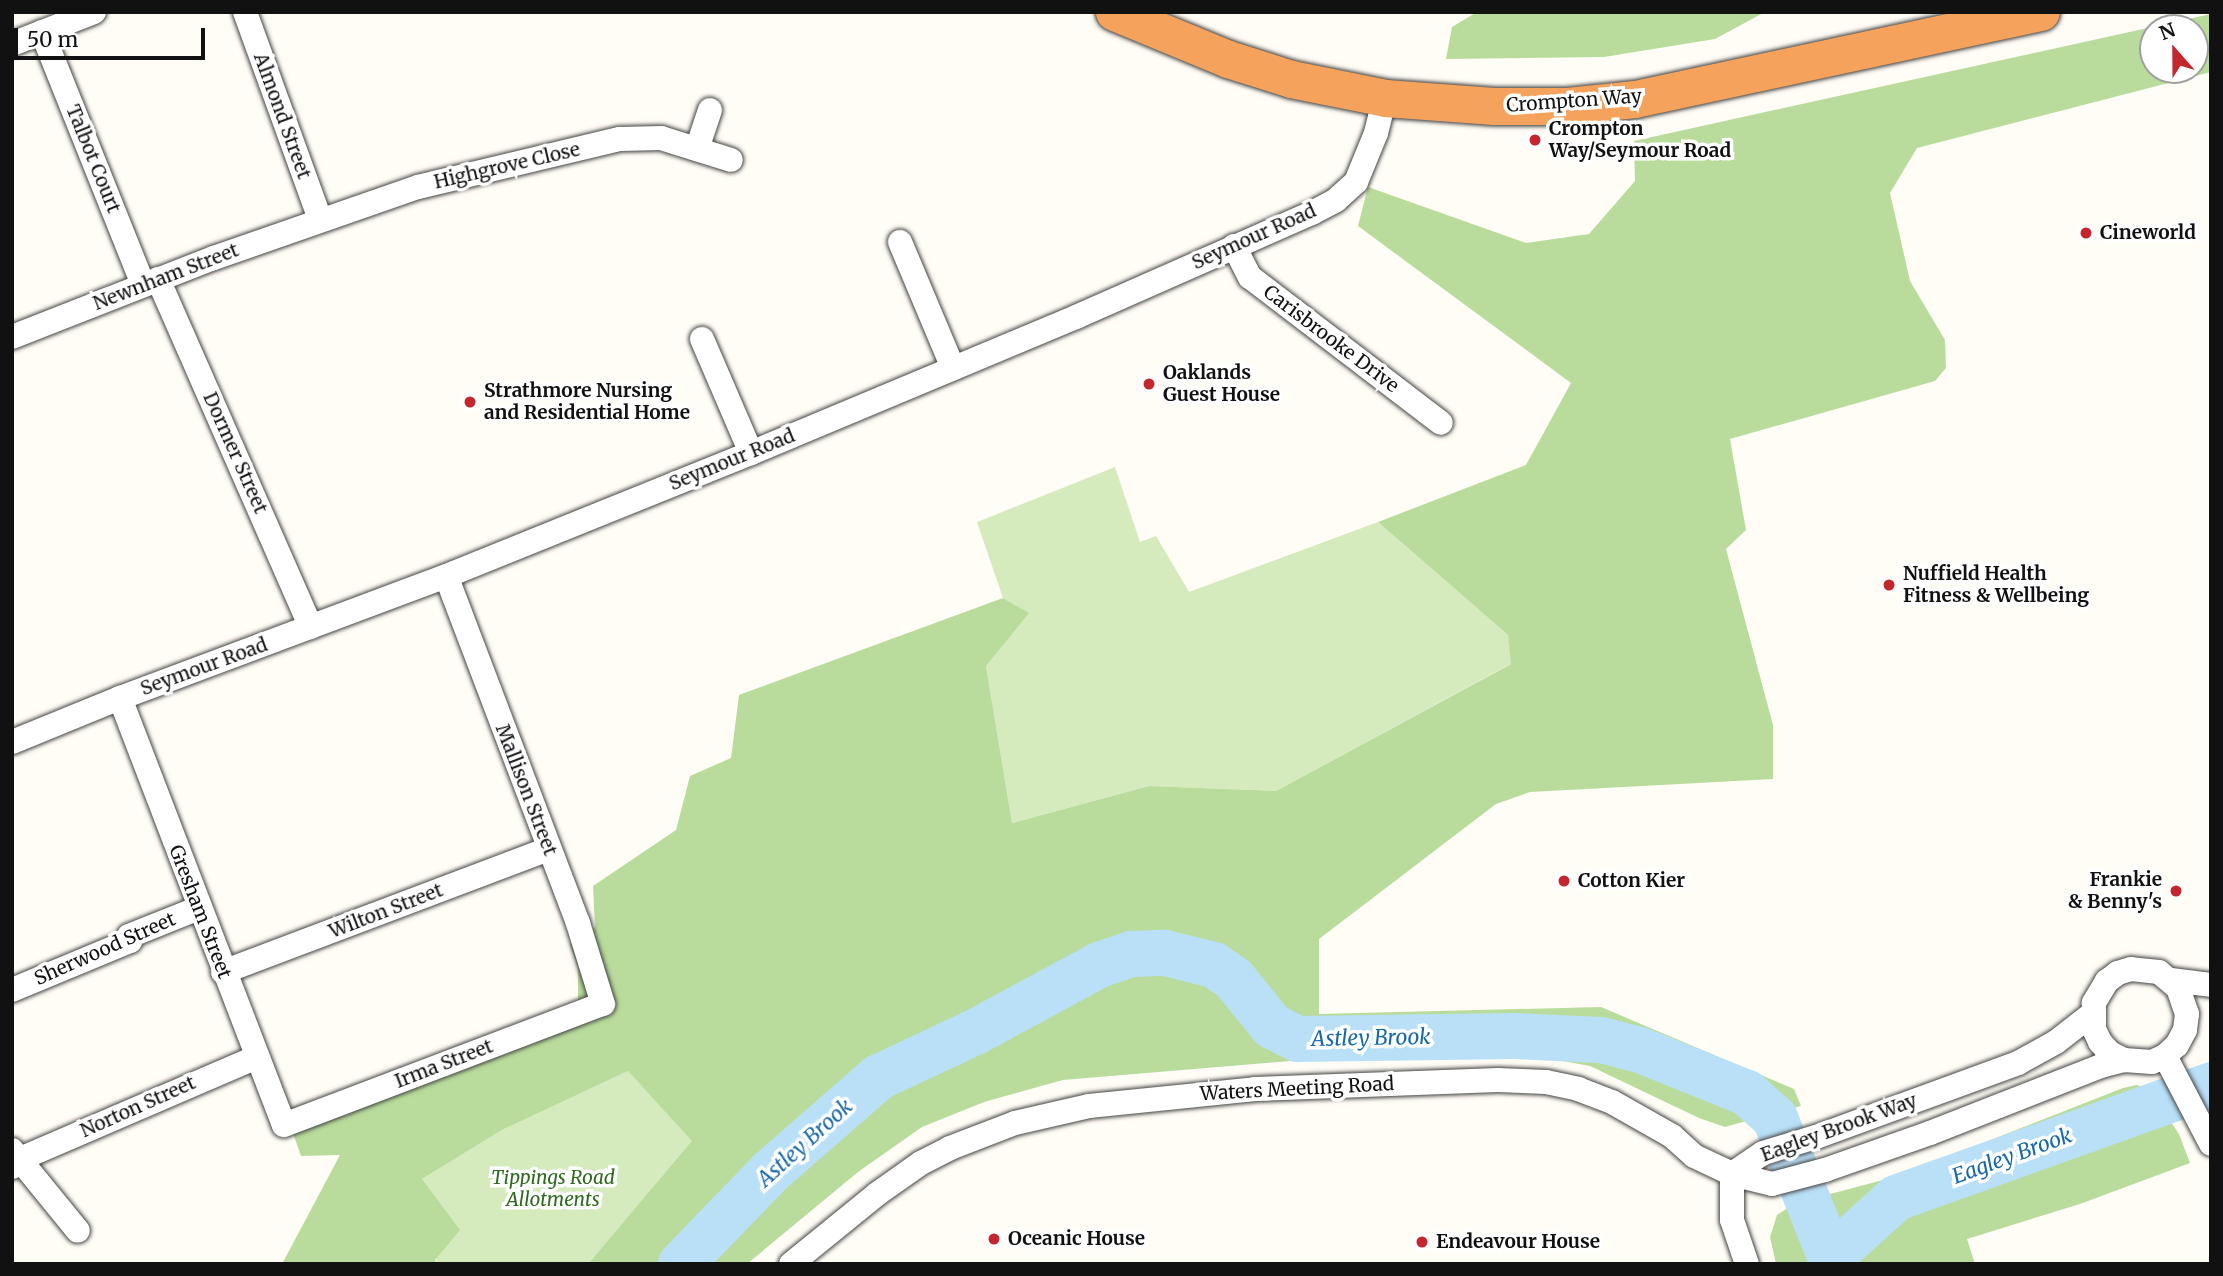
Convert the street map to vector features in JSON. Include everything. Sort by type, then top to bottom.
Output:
[{"type":"highway","name":"Crompton Way","points":[[1114,12],[1228,60],[1291,79],[1385,98],[1494,106],[1567,106],[1635,99],[2041,12]]},
{"type":"street","points":[[12,44],[94,12]]},
{"type":"street","name":"Almond Street","points":[[245,12],[320,219]]},
{"type":"street","name":"Talbot Court","points":[[42,32],[151,282]]},
{"type":"street","name":"Seymour Road","points":[[12,742],[120,698],[446,576],[751,453],[1076,317],[1312,213],[1347,192],[1356,182],[1371,145],[1385,98]]},
{"type":"street","points":[[696,149],[710,110]]},
{"type":"street","name":"Highgrove Close","points":[[320,219],[418,187],[620,139],[661,138],[731,160]]},
{"type":"street","name":"Newnham Street","points":[[12,337],[320,219]]},
{"type":"street","points":[[900,242],[953,368]]},
{"type":"street","name":"Carisbrooke Drive","points":[[1234,246],[1250,277],[1441,423]]},
{"type":"street","name":"Dormer Street","points":[[151,282],[311,627]]},
{"type":"street","points":[[702,339],[751,453]]},
{"type":"street","name":"Mallison Street","points":[[446,576],[578,923],[604,1004]]},
{"type":"street","name":"Gresham Street","points":[[120,698],[284,1125]]},
{"type":"street","name":"Wilton Street","points":[[223,972],[549,849]]},
{"type":"street","name":"Sherwood Street","points":[[12,990],[130,941],[129,936],[199,908]]},
{"type":"street","points":[[2171,1065],[2124,1060],[2100,1042],[2092,1014],[2098,992],[2118,973],[2145,968],[2171,980],[2211,985]]},
{"type":"street","points":[[2171,980],[2184,998],[2186,1020],[2171,1065],[2208,1137]]},
{"type":"street","points":[[2186,1020],[2211,1000]]},
{"type":"street","name":"Irma Street","points":[[284,1125],[604,1004]]},
{"type":"street","name":"Eagley Brook Way","points":[[1732,1174],[1763,1153],[1816,1138],[2018,1063],[2056,1042],[2092,1014]]},
{"type":"street","name":"Norton Street","points":[[15,1159],[257,1057]]},
{"type":"street","name":"Eagley Brook Way","points":[[1732,1174],[1772,1184],[1825,1170],[1930,1133],[2101,1066],[2124,1060]]},
{"type":"street","name":"Waters Meeting Road","points":[[791,1264],[921,1163],[981,1135],[1040,1116],[1089,1106],[1219,1092],[1498,1080],[1546,1082],[1578,1089],[1612,1102],[1664,1131],[1694,1156],[1732,1174]]},
{"type":"street","points":[[15,1159],[78,1230]]},
{"type":"street","points":[[1732,1174],[1732,1220],[1747,1264]]},
{"type":"green space","points":[[1477,12],[1765,12],[1715,39],[1604,57],[1446,59],[1452,27]]},
{"type":"green space","points":[[2211,14],[2211,72],[2209,73]]},
{"type":"green space","points":[[2139,30],[2139,84],[2165,84],[1917,148],[1890,193],[1910,281],[1945,340],[1946,368],[1935,381],[1730,439],[1746,530],[1726,549],[1773,725],[1773,779],[1530,792],[1496,804],[1319,939],[1319,1014],[1601,1007],[1794,1089],[1801,1106],[1725,1127],[1699,1118],[1590,1066],[1535,1056],[1422,1050],[1063,1080],[984,1102],[922,1127],[858,1172],[747,1264],[588,1264],[692,1141],[628,1071],[502,1130],[422,1179],[460,1230],[435,1260],[437,1264],[282,1264],[340,1155],[301,1156],[286,1113],[578,1003],[578,968],[570,945],[595,927],[593,886],[676,830],[690,776],[731,758],[739,695],[1003,598],[1029,613],[986,666],[1012,823],[1149,786],[1276,791],[1511,664],[1508,635],[1378,522],[1526,465],[1571,383],[1358,226],[1368,187],[1526,243],[1589,234],[1635,181],[1634,141]]},
{"type":"green space","points":[[1115,467],[1140,542],[1156,536],[1189,592],[1378,522],[1508,635],[1512,663],[1276,791],[1149,786],[1012,823],[986,666],[1028,613],[1003,598],[977,522]]},
{"type":"green space","name":"Tippings Road Allotments","points":[[628,1071],[693,1141],[588,1264],[437,1264],[422,1179],[502,1130]]},
{"type":"green space","points":[[2136,1085],[2148,1088],[2179,1134],[2190,1163],[2080,1204],[1967,1239],[1975,1264],[1776,1264],[1770,1237],[1777,1215],[1796,1203],[1902,1175]]},
{"type":"waterway","name":"Astley Brook","points":[[681,1264],[770,1172],[879,1077],[977,1031],[1099,965],[1131,954],[1165,953],[1214,965],[1234,979],[1272,1026],[1298,1039],[1515,1036],[1601,1040],[1640,1050],[1747,1093],[1775,1118],[1833,1264]]},
{"type":"waterway","name":"Eagley Brook","points":[[1831,1257],[1896,1198],[2211,1085]]},
{"type":"place","name":"Crompton Way/Seymour Road","points":[[1535,140]]},
{"type":"place","name":"Cineworld","points":[[2086,233]]},
{"type":"place","name":"Oaklands Guest House","points":[[1149,384]]},
{"type":"place","name":"Strathmore Nursing and Residential Home","points":[[470,402]]},
{"type":"place","name":"Nuffield Health Fitness & Wellbeing","points":[[1889,585]]},
{"type":"place","name":"Cotton Kier","points":[[1564,881]]},
{"type":"place","name":"Frankie & Benny's","points":[[2176,891]]},
{"type":"place","name":"Oceanic House","points":[[994,1239]]},
{"type":"place","name":"Endeavour House","points":[[1422,1242]]}]
